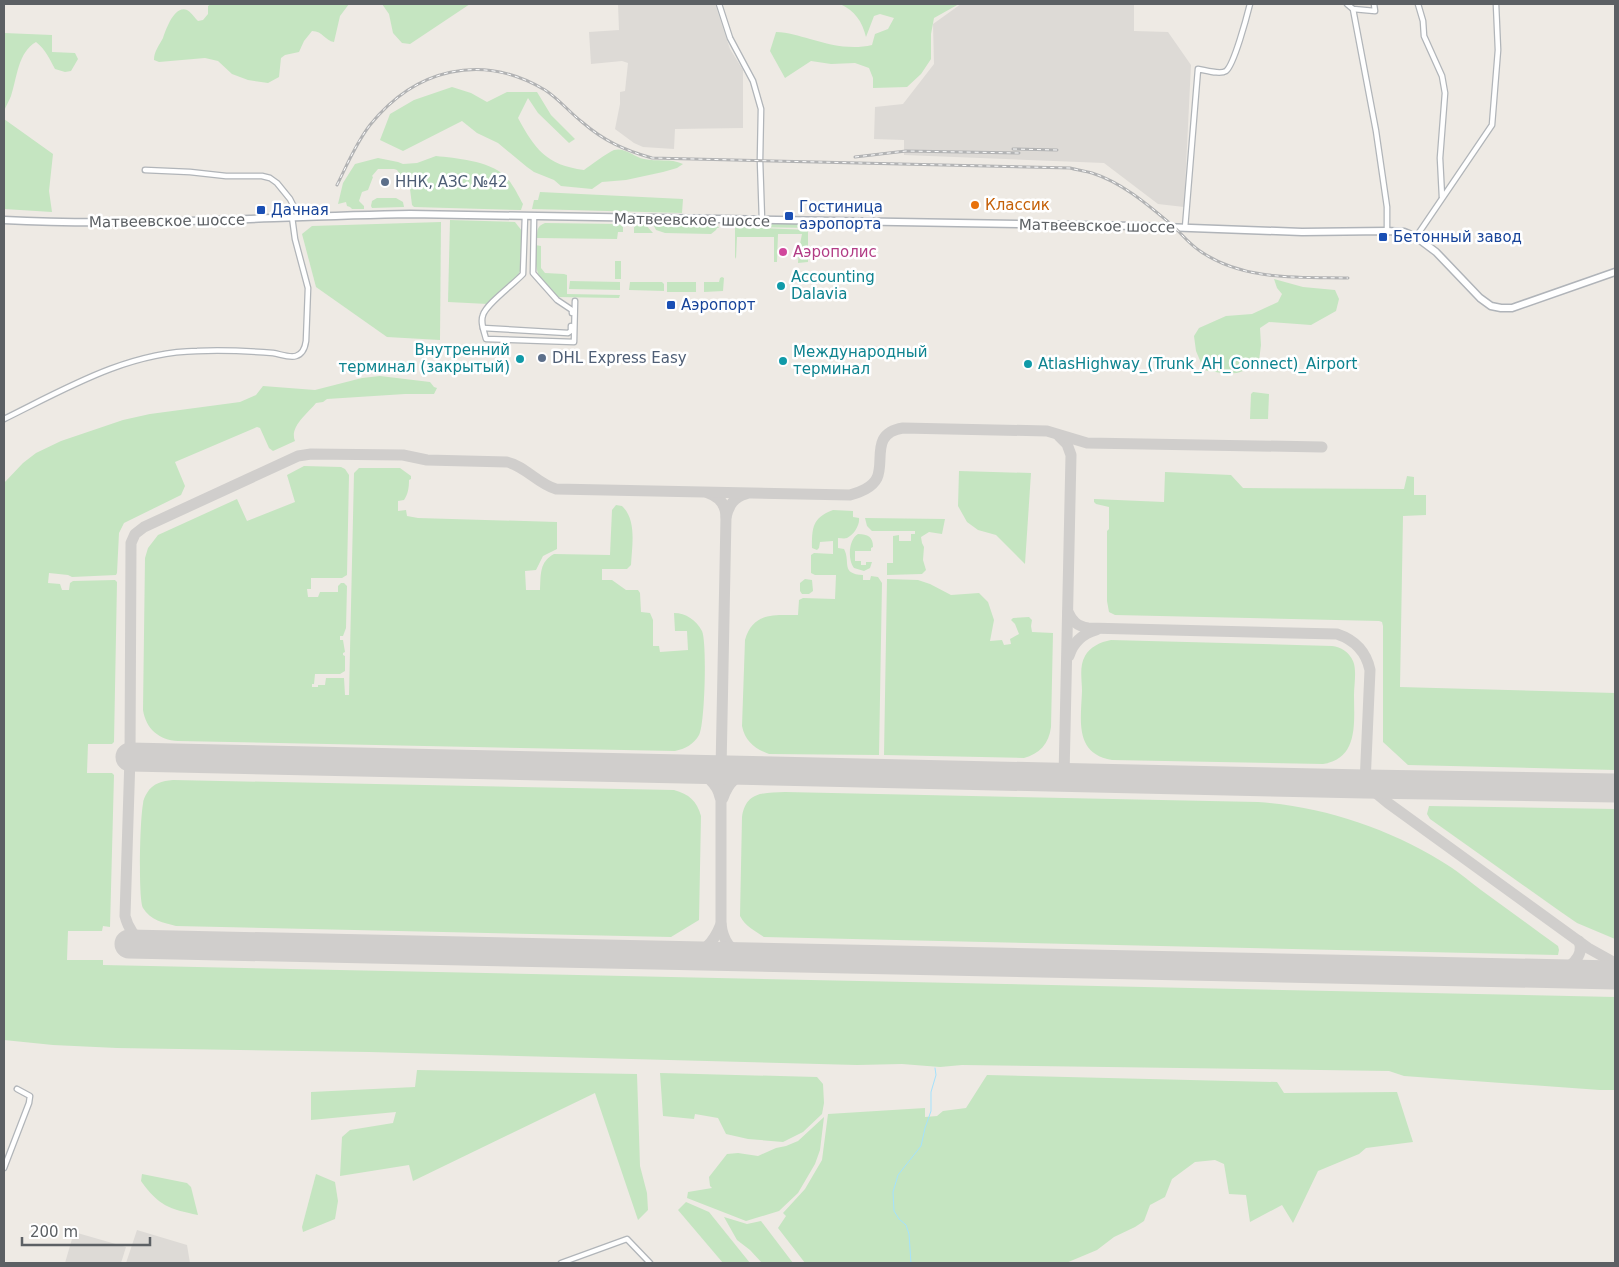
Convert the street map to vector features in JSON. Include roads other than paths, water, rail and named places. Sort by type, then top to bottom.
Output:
[{"type":"main road","name":"Матвеевское шоссе","points":[[4,220],[117,223],[410,214],[912,222],[1302,232],[1387,231],[1404,232],[1416,237],[1436,252],[1480,298],[1491,306],[1501,308],[1512,308],[1615,272]]},
{"type":"street","points":[[719,4],[730,38],[753,81],[761,108],[762,220]]},
{"type":"street","points":[[1185,228],[1198,69],[1221,73],[1226,71],[1233,60],[1250,4]]},
{"type":"street","points":[[1347,4],[1353,9],[1375,11],[1374,4]]},
{"type":"street","points":[[1418,4],[1423,21],[1424,36],[1442,76],[1445,92],[1440,158],[1442,198]]},
{"type":"street","points":[[1416,237],[1492,125],[1498,50],[1496,4]]},
{"type":"street","points":[[1353,9],[1376,131],[1387,207],[1387,231]]},
{"type":"street","points":[[4,419],[110,369],[137,360],[181,351],[254,352],[293,356],[302,352],[306,341],[308,288],[295,239],[296,217],[290,199],[277,182],[262,176],[226,176],[145,170]]},
{"type":"street","points":[[525,216],[523,274],[482,315],[486,338],[574,342],[575,301]]},
{"type":"street","points":[[483,328],[568,333],[571,331],[572,310],[557,300],[533,273],[534,216]]},
{"type":"street","points":[[4,1168],[29,1103],[30,1096],[17,1089]]},
{"type":"street","points":[[561,1263],[627,1239],[650,1263]]},
{"type":"waterway","points":[[911,1263],[909,1234],[906,1225],[894,1211],[893,1192],[898,1175],[921,1146],[931,1111],[931,1092],[936,1075],[935,1068]]},
{"type":"railway","points":[[337,185],[356,147],[370,125],[388,106],[407,91],[428,79],[450,72],[473,70],[497,72],[521,78],[545,90],[598,135],[632,152],[652,158],[1070,168],[1103,177],[1125,189],[1163,217],[1196,248],[1217,261],[1234,268],[1291,277],[1348,278]]},
{"type":"railway","points":[[1013,149],[1057,150]]},
{"type":"railway","points":[[855,157],[906,151],[1019,153]]},
{"type":"place","name":"ННК, АЗС №42","points":[[385,182]]},
{"type":"place","name":"Классик","points":[[975,205]]},
{"type":"place","name":"Дачная","points":[[261,210]]},
{"type":"place","name":"Гостиница аэропорта","points":[[789,216]]},
{"type":"place","name":"Бетонный завод","points":[[1383,237]]},
{"type":"place","name":"Аэрополис","points":[[783,252]]},
{"type":"place","name":"Accounting Dalavia","points":[[781,286]]},
{"type":"place","name":"Аэропорт","points":[[671,305]]},
{"type":"place","name":"DHL Express Easy","points":[[542,358]]},
{"type":"place","name":"Внутренний терминал (закрытый)","points":[[520,359]]},
{"type":"place","name":"Международный терминал","points":[[783,361]]},
{"type":"place","name":"AtlasHighway_(Trunk_AH_Connect)_Airport","points":[[1028,364]]}]
